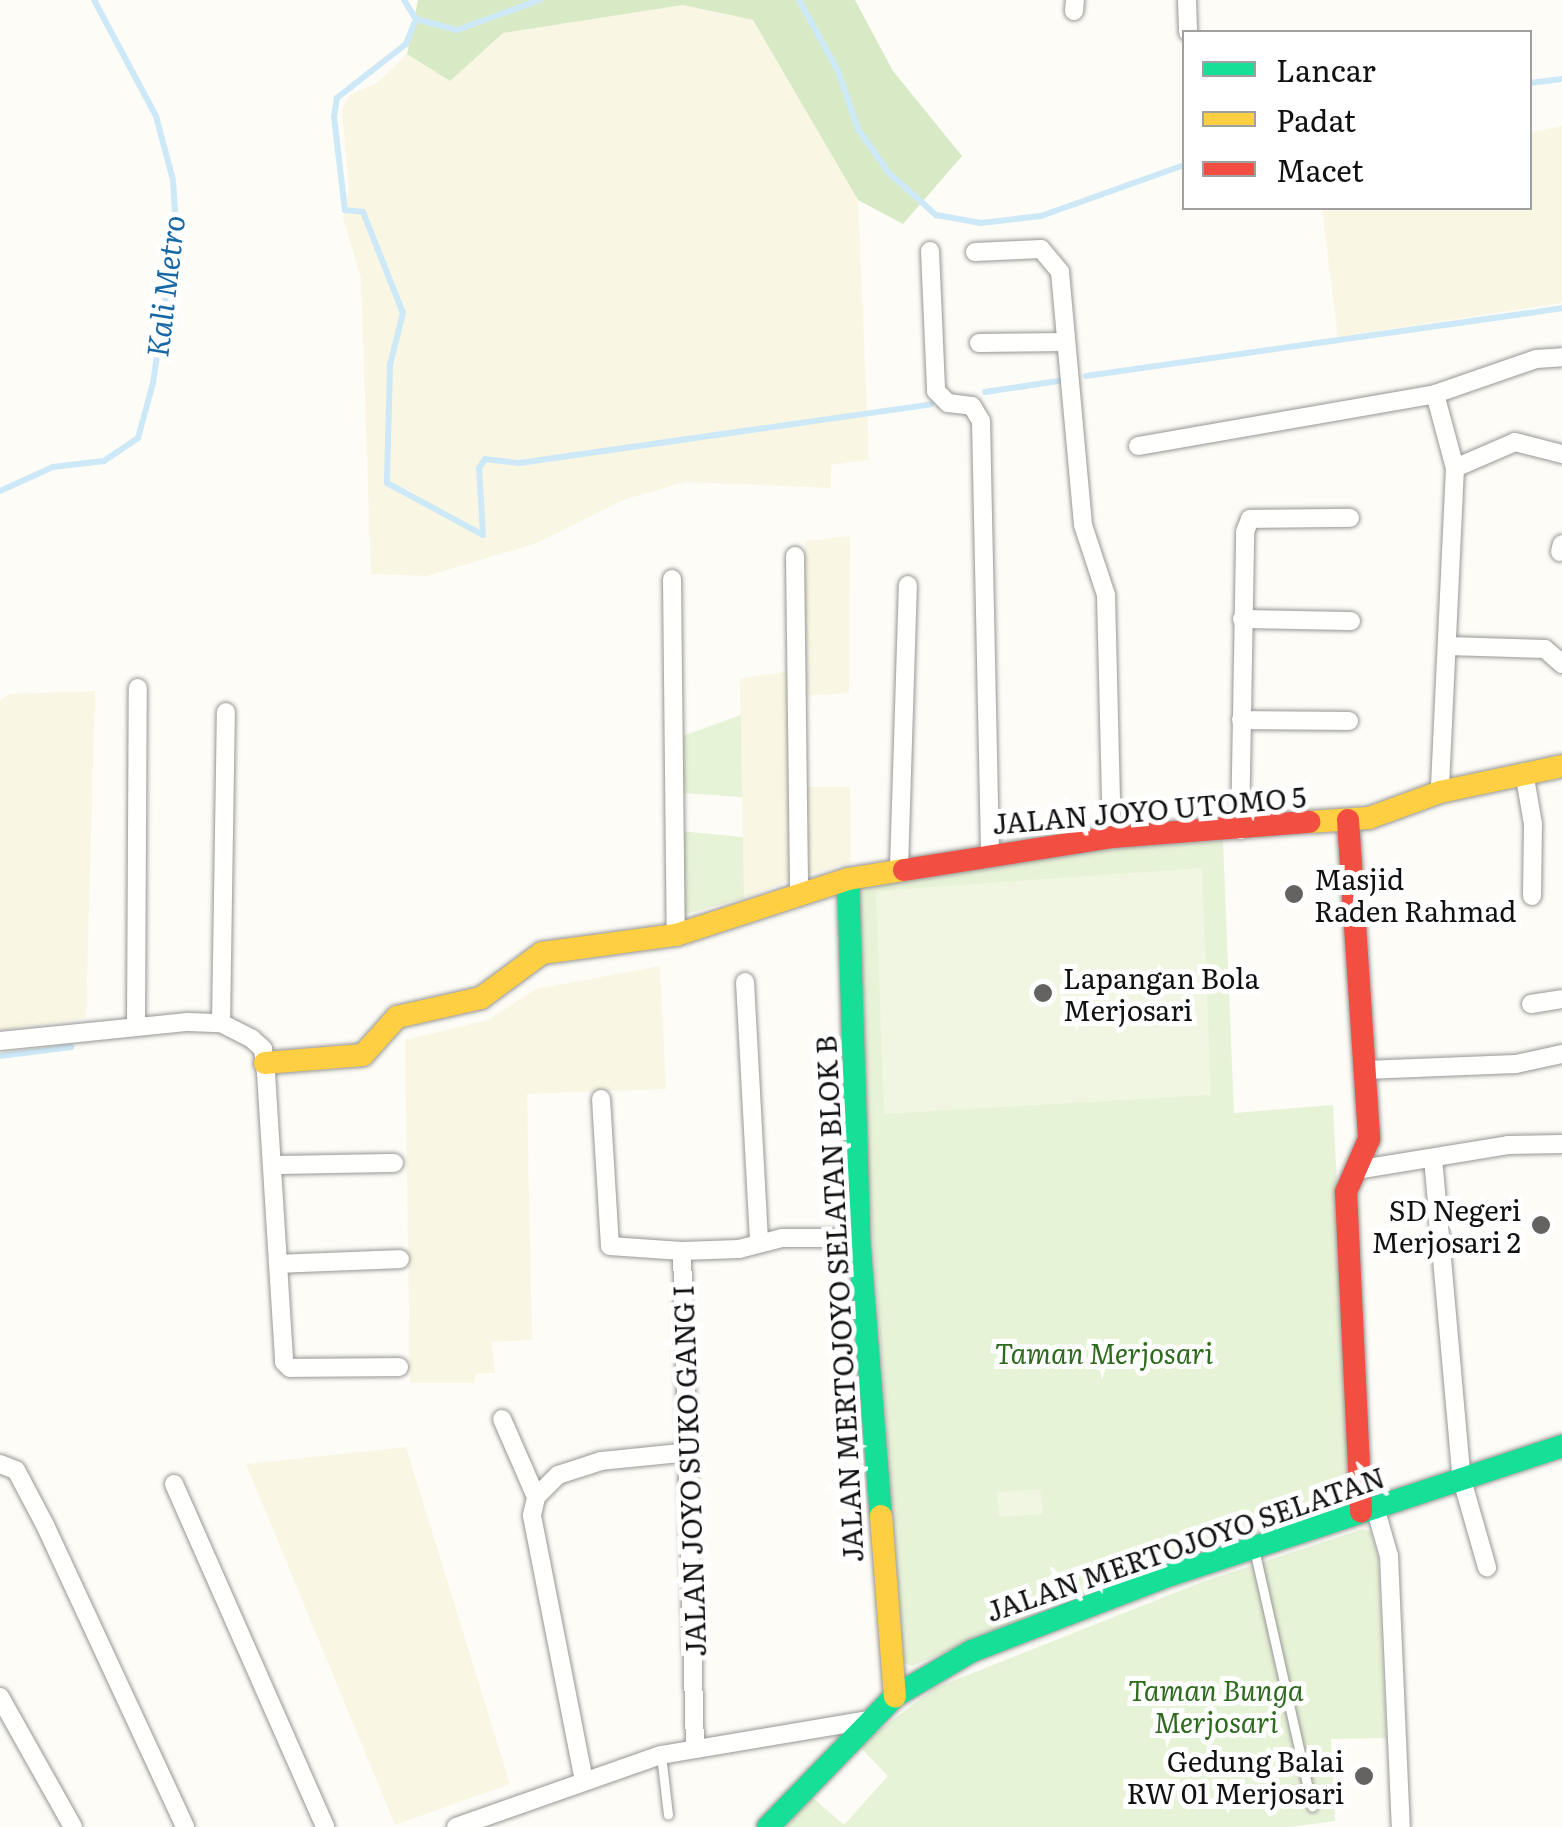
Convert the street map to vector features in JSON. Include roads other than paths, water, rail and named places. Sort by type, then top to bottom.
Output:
[{"type":"street","points":[[1187,0],[1188,30]]},
{"type":"street","points":[[930,251],[936,391],[948,403],[972,406],[982,420],[990,853]]},
{"type":"street","points":[[975,252],[1050,254],[1060,272],[1083,524],[1106,594],[1112,837]]},
{"type":"street","points":[[979,344],[1066,342]]},
{"type":"street","points":[[1138,446],[1435,394],[1536,359],[1562,357]]},
{"type":"street","points":[[1435,394],[1454,468],[1440,792]]},
{"type":"street","points":[[1454,468],[1514,442],[1562,454]]},
{"type":"street","points":[[1240,830],[1242,619],[1250,519],[1350,518]]},
{"type":"street","points":[[795,556],[799,893]]},
{"type":"street","points":[[672,579],[676,935]]},
{"type":"street","points":[[899,868],[908,585]]},
{"type":"street","points":[[1242,619],[1351,622]]},
{"type":"street","points":[[1448,646],[1544,649],[1562,664]]},
{"type":"street","points":[[136,1025],[138,688]]},
{"type":"street","points":[[221,1023],[226,712]]},
{"type":"street","points":[[1240,720],[1349,721]]},
{"type":"street","name":"JALAN JOYO UTOMO 5","points":[[265,1062],[370,1053],[397,1017],[481,998],[511,980],[520,966],[542,953],[676,935],[799,893],[848,889],[899,868],[1112,837],[1348,820],[1440,792],[1562,766]]},
{"type":"street","points":[[1524,772],[1532,824],[1532,896]]},
{"type":"street","points":[[1348,820],[1369,1139],[1346,1192],[1368,1510],[1390,1556],[1400,1827]]},
{"type":"street","name":"JALAN MERTOJOYO SELATAN BLOK B","points":[[848,889],[859,1238],[895,1696]]},
{"type":"street","points":[[745,982],[759,1243]]},
{"type":"street","points":[[1531,1004],[1562,998]]},
{"type":"street","points":[[0,1042],[136,1025],[221,1023],[263,1049],[286,1366],[399,1367]]},
{"type":"street","points":[[1365,1070],[1516,1064],[1562,1054]]},
{"type":"street","points":[[601,1099],[606,1238],[620,1248],[682,1250]]},
{"type":"street","points":[[1356,1170],[1562,1144]]},
{"type":"street","points":[[1432,1158],[1462,1480],[1487,1567]]},
{"type":"street","points":[[274,1165],[394,1163]]},
{"type":"street","name":"JALAN JOYO SUKO GANG I","points":[[694,1749],[682,1250],[859,1238]]},
{"type":"street","points":[[278,1264],[400,1259]]},
{"type":"street","points":[[502,1419],[536,1497]]},
{"type":"street","name":"JALAN MERTOJOYO SELATAN","points":[[768,1827],[895,1696],[1004,1636],[1253,1547],[1562,1446]]},
{"type":"street","points":[[584,1781],[532,1515],[536,1497],[558,1476],[601,1461],[689,1452]]},
{"type":"street","points":[[0,1464],[16,1470],[45,1524],[186,1827]]},
{"type":"street","points":[[174,1484],[325,1827]]},
{"type":"street","points":[[0,1697],[73,1827]]},
{"type":"street","points":[[456,1827],[661,1755],[869,1720]]},
{"type":"lane","points":[[1253,1547],[1312,1808]]},
{"type":"lane","points":[[661,1755],[668,1815]]},
{"type":"waterway","name":"Kali Metro","points":[[0,491],[53,467],[104,461],[138,438],[153,383],[176,229],[173,180],[156,116],[94,0]]},
{"type":"waterway","name":"Kali Metro","points":[[404,0],[416,19],[457,30],[540,0]]},
{"type":"waterway","name":"Kali Metro","points":[[799,0],[838,71],[858,129],[889,173],[936,215],[981,223],[1041,216],[1182,166]]},
{"type":"waterway","points":[[416,19],[406,44],[337,98],[334,117],[345,210],[363,212],[403,313],[390,365],[387,483],[483,535],[479,468],[485,459],[519,463],[931,404]]},
{"type":"waterway","name":"Kali Metro","points":[[1532,83],[1562,79]]},
{"type":"waterway","points":[[1086,376],[1562,308]]},
{"type":"waterway","points":[[985,392],[1065,380]]},
{"type":"waterway","points":[[0,1056],[71,1047]]},
{"type":"place","name":"Masjid Raden Rahmad","points":[[1294,894]]},
{"type":"place","name":"Lapangan Bola Merjosari","points":[[1043,993]]},
{"type":"place","name":"SD Negeri Merjosari 2","points":[[1541,1225]]},
{"type":"place","name":"Gedung Balai RW 01 Merjosari","points":[[1364,1776]]},
{"type":"park label","name":"Taman Merjosari","points":[[1104,1352]]},
{"type":"park label","name":"Taman Bunga Merjosari","points":[[1216,1705]]}]
